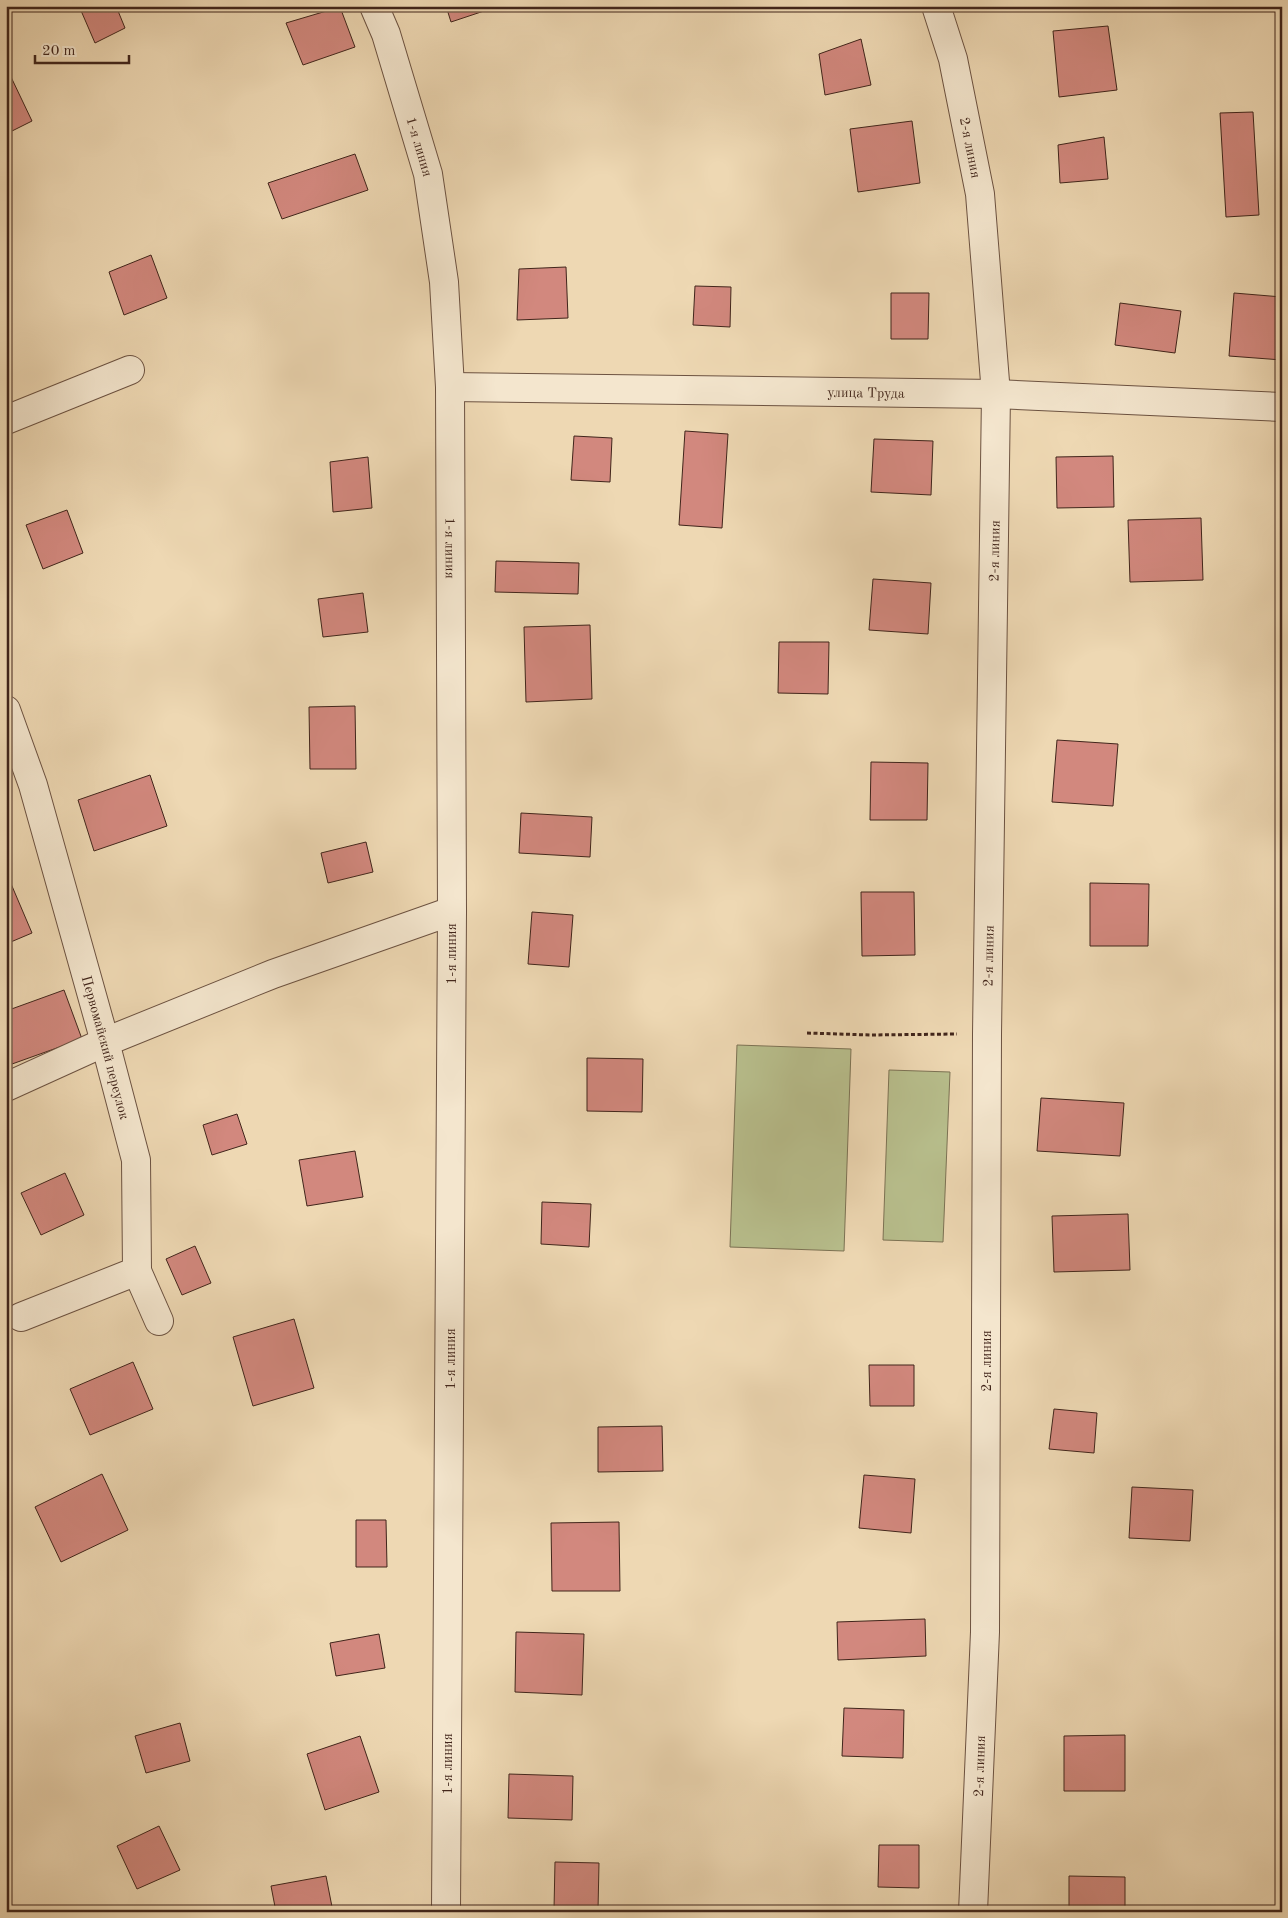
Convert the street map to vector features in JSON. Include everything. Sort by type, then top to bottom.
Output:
[{"type":"street","name":"1-я линия","points":[[374,6],[386,34],[428,174],[444,282],[450,387],[452,911],[446,1912]]},
{"type":"street","name":"2-я линия","points":[[936,6],[953,59],[980,194],[996,394],[987,1034],[985,1632],[973,1912]]},
{"type":"street","points":[[6,420],[130,370]]},
{"type":"street","name":"улица Труда","points":[[450,387],[996,394],[1282,407]]},
{"type":"street","name":"Первомайский переулок","points":[[6,710],[33,784],[136,1160],[137,1270]]},
{"type":"street","points":[[6,1087],[105,1042],[273,974],[452,911]]},
{"type":"street","points":[[21,1317],[137,1270],[158,1321]]},
{"type":"path","points":[[807,1033],[870,1035],[987,1034]]},
{"type":"green space","points":[[737,1045],[851,1049],[844,1251],[730,1247]]},
{"type":"green space","points":[[889,1070],[950,1072],[943,1242],[883,1240]]},
{"type":"building","points":[[79,6],[116,6],[125,28],[95,43]]},
{"type":"building","points":[[446,6],[499,6],[451,22]]},
{"type":"building","points":[[340,7],[355,47],[303,65],[286,23]]},
{"type":"building","points":[[1108,26],[1117,90],[1059,97],[1053,31]]},
{"type":"building","points":[[861,39],[871,85],[825,95],[819,54]]},
{"type":"building","points":[[11,77],[32,121],[6,134],[6,80]]},
{"type":"building","points":[[1253,112],[1259,215],[1226,217],[1220,113]]},
{"type":"building","points":[[912,121],[920,183],[858,192],[850,129]]},
{"type":"building","points":[[1104,137],[1108,179],[1060,183],[1058,145]]},
{"type":"building","points":[[355,154],[368,190],[282,219],[268,183]]},
{"type":"building","points":[[151,255],[167,298],[124,315],[109,272]]},
{"type":"building","points":[[566,267],[568,318],[517,320],[519,269]]},
{"type":"building","points":[[695,286],[731,287],[730,327],[693,325]]},
{"type":"building","points":[[891,293],[929,293],[928,339],[891,339]]},
{"type":"building","points":[[1234,293],[1282,297],[1282,360],[1229,356]]},
{"type":"building","points":[[1120,303],[1181,311],[1175,353],[1115,345]]},
{"type":"building","points":[[685,431],[728,434],[722,528],[679,525]]},
{"type":"building","points":[[574,436],[612,438],[610,482],[571,480]]},
{"type":"building","points":[[874,439],[933,441],[931,495],[871,492]]},
{"type":"building","points":[[1113,456],[1114,507],[1057,508],[1056,457]]},
{"type":"building","points":[[368,457],[372,508],[333,512],[330,462]]},
{"type":"building","points":[[67,510],[83,553],[43,569],[26,525]]},
{"type":"building","points":[[1201,518],[1203,580],[1130,582],[1128,520]]},
{"type":"building","points":[[496,561],[579,563],[578,594],[495,592]]},
{"type":"building","points":[[873,579],[931,583],[928,634],[869,630]]},
{"type":"building","points":[[363,593],[368,632],[323,637],[318,599]]},
{"type":"building","points":[[590,625],[592,699],[526,702],[524,627]]},
{"type":"building","points":[[779,642],[829,642],[828,694],[778,693]]},
{"type":"building","points":[[355,706],[356,769],[310,769],[309,707]]},
{"type":"building","points":[[1057,740],[1118,744],[1113,806],[1052,802]]},
{"type":"building","points":[[871,762],[928,763],[927,820],[870,820]]},
{"type":"building","points":[[150,775],[167,826],[94,851],[78,800]]},
{"type":"building","points":[[521,813],[592,817],[590,857],[519,853]]},
{"type":"building","points":[[366,842],[373,872],[328,883],[321,853]]},
{"type":"building","points":[[6,872],[32,933],[6,944]]},
{"type":"building","points":[[1090,883],[1149,884],[1148,946],[1090,946]]},
{"type":"building","points":[[861,892],[914,892],[915,955],[862,956]]},
{"type":"building","points":[[532,912],[573,915],[569,967],[528,964]]},
{"type":"building","points":[[64,990],[82,1039],[12,1064],[6,1047],[6,1011]]},
{"type":"building","points":[[587,1058],[643,1059],[642,1112],[587,1111]]},
{"type":"building","points":[[1041,1098],[1124,1103],[1120,1156],[1037,1151]]},
{"type":"building","points":[[237,1114],[247,1144],[212,1155],[203,1125]]},
{"type":"building","points":[[355,1151],[363,1197],[307,1206],[299,1160]]},
{"type":"building","points":[[65,1173],[84,1215],[41,1235],[21,1193]]},
{"type":"building","points":[[542,1202],[591,1204],[589,1247],[541,1244]]},
{"type":"building","points":[[1128,1214],[1130,1270],[1054,1272],[1052,1216]]},
{"type":"building","points":[[195,1246],[211,1283],[182,1295],[166,1259]]},
{"type":"building","points":[[294,1319],[314,1388],[253,1406],[233,1337]]},
{"type":"building","points":[[133,1362],[153,1409],[90,1435],[70,1389]]},
{"type":"building","points":[[869,1365],[914,1365],[914,1406],[870,1406]]},
{"type":"building","points":[[1054,1409],[1097,1413],[1094,1453],[1049,1449]]},
{"type":"building","points":[[662,1426],[663,1471],[598,1472],[598,1427]]},
{"type":"building","points":[[102,1474],[128,1530],[61,1562],[35,1507]]},
{"type":"building","points":[[864,1475],[915,1479],[911,1533],[859,1528]]},
{"type":"building","points":[[1132,1487],[1193,1490],[1190,1541],[1129,1538]]},
{"type":"building","points":[[356,1520],[386,1520],[387,1567],[356,1567]]},
{"type":"building","points":[[619,1522],[620,1591],[552,1591],[551,1523]]},
{"type":"building","points":[[925,1619],[926,1656],[838,1660],[837,1622]]},
{"type":"building","points":[[516,1632],[584,1634],[582,1695],[515,1692]]},
{"type":"building","points":[[379,1634],[385,1668],[336,1676],[330,1643]]},
{"type":"building","points":[[844,1708],[904,1710],[903,1758],[842,1756]]},
{"type":"building","points":[[180,1723],[190,1761],[146,1773],[135,1736]]},
{"type":"building","points":[[1125,1735],[1125,1791],[1064,1791],[1064,1736]]},
{"type":"building","points":[[360,1736],[379,1792],[325,1810],[307,1754]]},
{"type":"building","points":[[509,1774],[573,1776],[572,1820],[508,1818]]},
{"type":"building","points":[[159,1826],[180,1870],[137,1889],[117,1846]]},
{"type":"building","points":[[879,1845],[919,1845],[919,1888],[878,1887]]},
{"type":"building","points":[[555,1862],[599,1863],[598,1910],[554,1909]]},
{"type":"building","points":[[326,1876],[333,1912],[276,1912],[271,1886]]},
{"type":"building","points":[[1069,1876],[1125,1877],[1125,1912],[1069,1912]]}]
